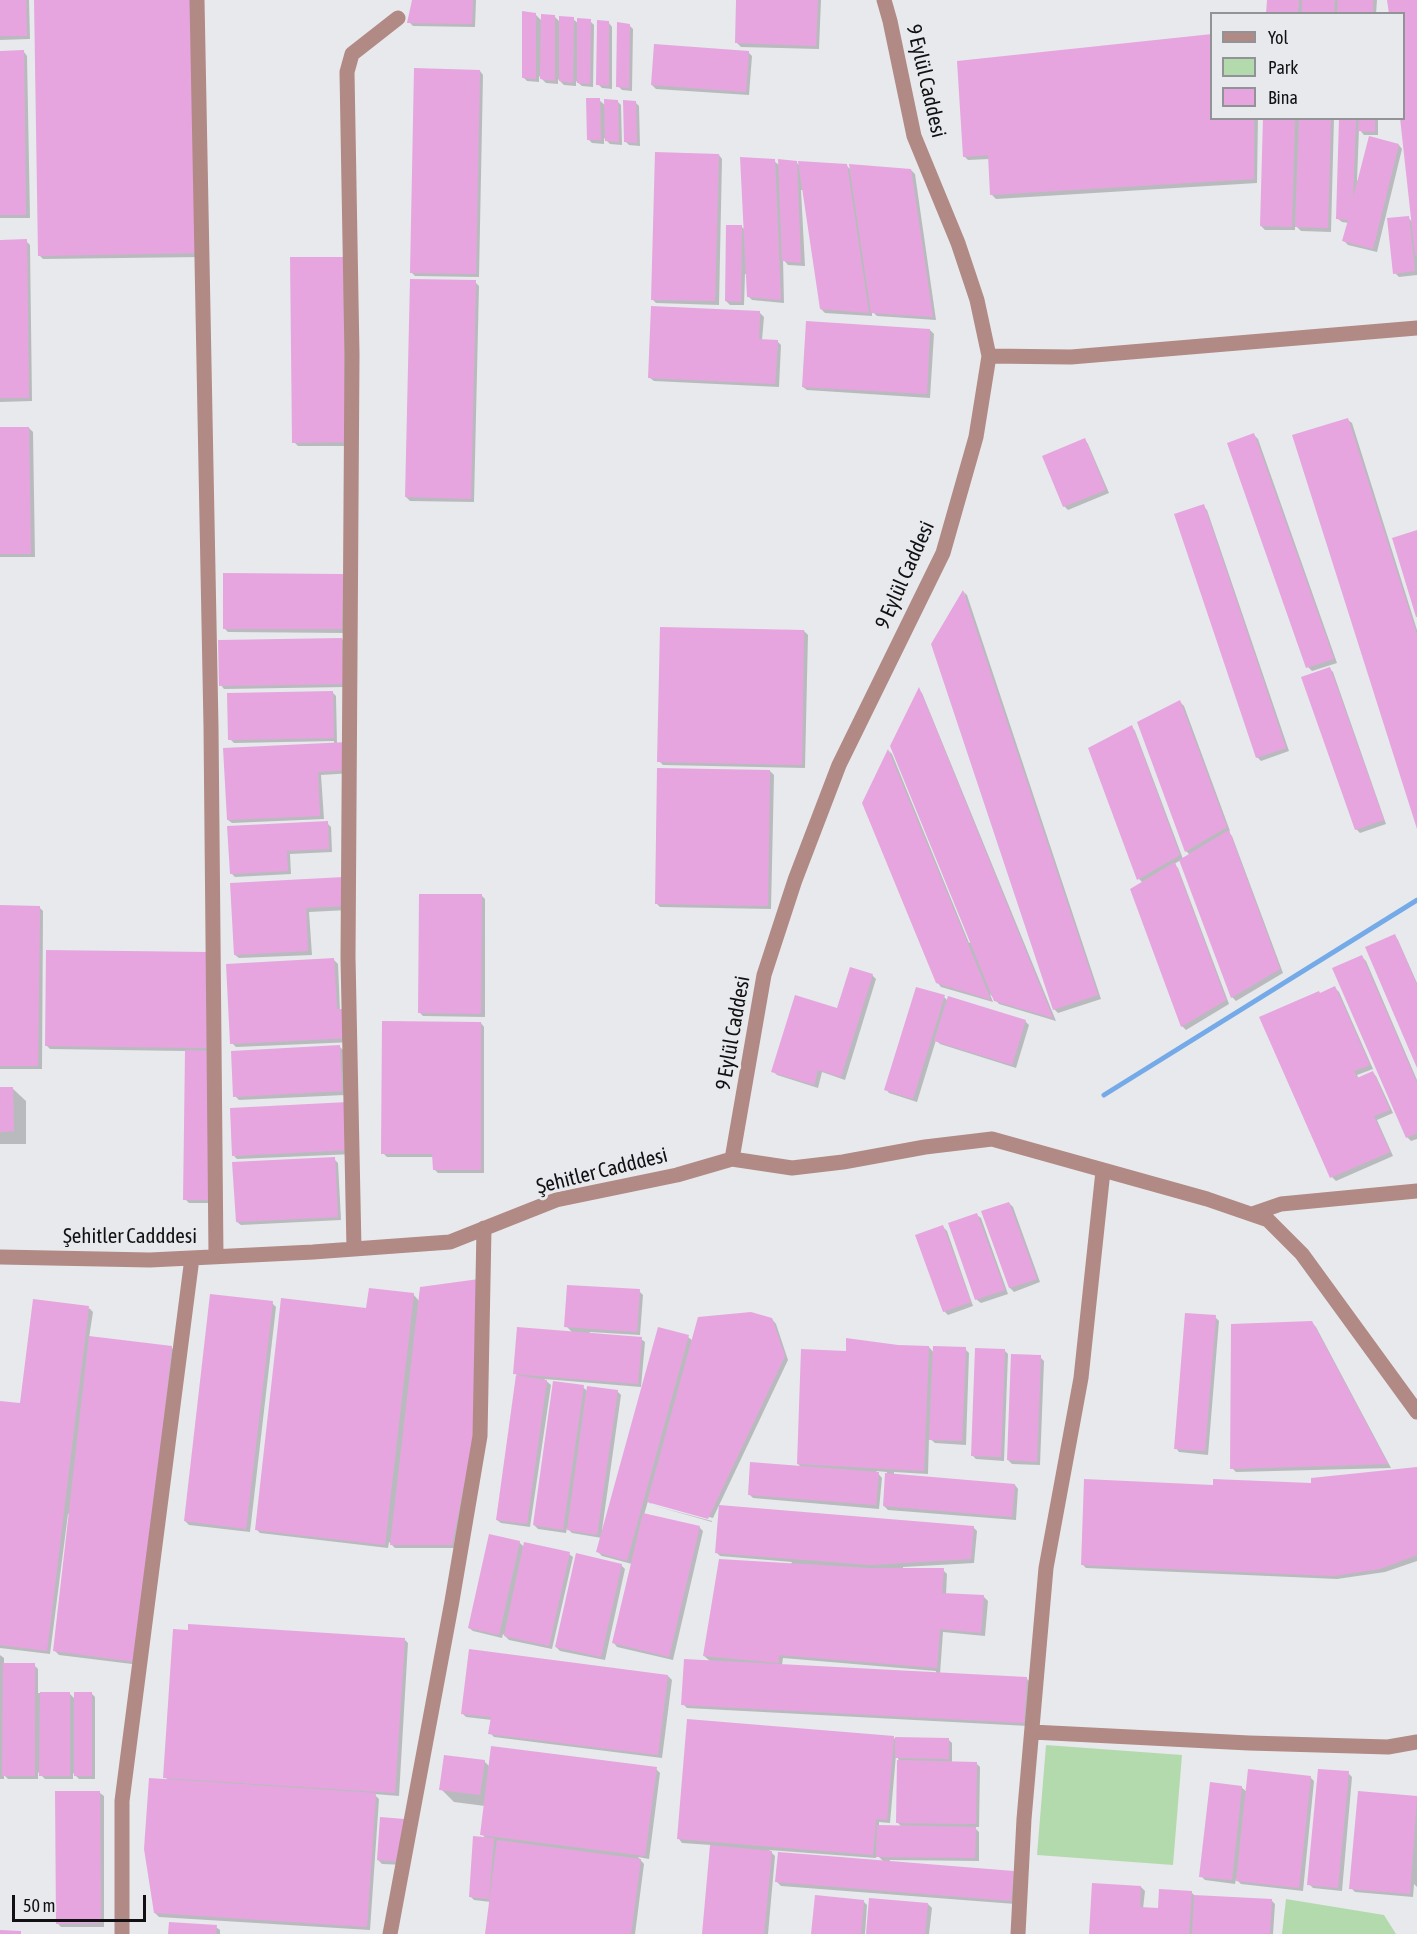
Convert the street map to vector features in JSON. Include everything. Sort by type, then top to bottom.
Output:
[{"type":"street","points":[[197,0],[211,715],[216,1256]]},
{"type":"street","name":"9 Eylül Caddesi","points":[[732,1159],[764,975],[795,880],[839,765],[943,553],[976,437],[989,356],[977,300],[914,136],[891,21],[884,0]]},
{"type":"street","points":[[354,1249],[348,957],[352,355],[347,72],[352,54],[398,18]]},
{"type":"street","points":[[989,356],[1071,357],[1417,328]]},
{"type":"street","name":"Şehitler Cadddesi","points":[[0,1257],[150,1260],[450,1242],[556,1200],[676,1175],[732,1159],[792,1168],[992,1139],[1207,1199],[1268,1220],[1302,1254],[1417,1412]]},
{"type":"street","points":[[1018,1934],[1024,1819],[1046,1568],[1081,1378],[1103,1171]]},
{"type":"street","points":[[1252,1215],[1281,1204],[1417,1191]]},
{"type":"street","points":[[390,1934],[480,1436],[484,1228]]},
{"type":"street","points":[[122,1934],[122,1801],[192,1258]]},
{"type":"street","points":[[1032,1732],[1249,1743],[1388,1747],[1417,1742]]},
{"type":"green space","points":[[1046,1745],[1182,1755],[1173,1865],[1037,1855]]},
{"type":"green space","points":[[1286,1899],[1384,1915],[1396,1934],[1282,1934]]},
{"type":"building","points":[[0,0],[26,0],[27,36],[0,36]]},
{"type":"building","points":[[34,0],[195,0],[199,253],[38,256]]},
{"type":"building","points":[[412,0],[473,0],[472,24],[407,23]]},
{"type":"building","points":[[736,0],[818,0],[816,46],[735,43]]},
{"type":"building","points":[[1267,0],[1299,0],[1298,12],[1266,12]]},
{"type":"building","points":[[1302,0],[1335,0],[1334,12],[1302,12]]},
{"type":"building","points":[[1338,0],[1373,0],[1373,12],[1337,12]]},
{"type":"building","points":[[1387,0],[1417,0],[1417,255],[1415,255],[1400,120],[1405,120],[1405,12],[1389,12]]},
{"type":"building","points":[[522,11],[536,13],[536,79],[522,78]]},
{"type":"building","points":[[541,14],[555,15],[555,81],[540,79]]},
{"type":"building","points":[[559,16],[574,17],[573,83],[559,81]]},
{"type":"building","points":[[577,18],[591,19],[590,84],[577,83]]},
{"type":"building","points":[[597,20],[609,21],[609,86],[596,85]]},
{"type":"building","points":[[617,22],[630,24],[629,88],[616,87]]},
{"type":"building","points":[[1210,34],[1210,120],[1254,120],[1254,179],[990,195],[988,155],[963,157],[957,61]]},
{"type":"building","points":[[654,44],[749,51],[746,92],[651,85]]},
{"type":"building","points":[[24,50],[26,215],[0,215],[0,51]]},
{"type":"building","points":[[414,68],[480,70],[476,274],[410,273]]},
{"type":"building","points":[[586,98],[600,98],[601,140],[587,140]]},
{"type":"building","points":[[604,99],[618,100],[619,142],[605,141]]},
{"type":"building","points":[[623,100],[636,101],[637,143],[624,142]]},
{"type":"building","points":[[1263,120],[1295,120],[1292,227],[1260,226]]},
{"type":"building","points":[[1299,120],[1331,120],[1328,228],[1295,227]]},
{"type":"building","points":[[1339,120],[1356,120],[1353,198],[1369,136],[1399,144],[1373,249],[1342,241],[1348,220],[1336,219]]},
{"type":"building","points":[[1359,120],[1375,120],[1375,132],[1358,131]]},
{"type":"building","points":[[655,152],[719,154],[715,301],[651,300]]},
{"type":"building","points":[[740,157],[775,159],[781,300],[747,297]]},
{"type":"building","points":[[778,159],[797,161],[801,263],[782,261]]},
{"type":"building","points":[[798,161],[847,164],[869,313],[820,309]]},
{"type":"building","points":[[849,164],[911,169],[933,317],[871,313]]},
{"type":"building","points":[[1409,216],[1415,271],[1393,274],[1387,218]]},
{"type":"building","points":[[726,225],[742,225],[741,302],[725,301]]},
{"type":"building","points":[[27,239],[29,398],[0,398],[0,240]]},
{"type":"building","points":[[290,257],[343,257],[345,442],[292,443]]},
{"type":"building","points":[[410,279],[476,280],[471,499],[405,497]]},
{"type":"building","points":[[651,306],[760,311],[759,339],[778,340],[775,384],[648,378]]},
{"type":"building","points":[[806,321],[930,329],[927,394],[802,387]]},
{"type":"building","points":[[1348,418],[1417,635],[1417,829],[1292,435]]},
{"type":"building","points":[[0,427],[29,427],[31,554],[0,554]]},
{"type":"building","points":[[1254,433],[1334,659],[1306,668],[1227,443]]},
{"type":"building","points":[[1085,438],[1106,490],[1063,507],[1042,456]]},
{"type":"building","points":[[1204,504],[1286,748],[1256,758],[1174,514]]},
{"type":"building","points":[[1417,530],[1417,617],[1416,617],[1392,538]]},
{"type":"building","points":[[223,573],[343,574],[342,629],[223,629]]},
{"type":"building","points":[[963,590],[1098,995],[1053,1010],[931,644]]},
{"type":"building","points":[[660,627],[804,630],[802,765],[657,762]]},
{"type":"building","points":[[342,638],[343,684],[219,686],[218,640]]},
{"type":"building","points":[[1330,667],[1384,820],[1355,830],[1301,677]]},
{"type":"building","points":[[919,687],[1053,1018],[994,1001],[890,746]]},
{"type":"building","points":[[333,691],[334,738],[228,740],[227,693]]},
{"type":"building","points":[[1180,700],[1227,827],[1185,852],[1137,722]]},
{"type":"building","points":[[1132,725],[1180,855],[1137,880],[1088,748]]},
{"type":"building","points":[[348,742],[349,770],[318,772],[320,816],[227,820],[223,748]]},
{"type":"building","points":[[888,749],[991,1000],[936,983],[862,803]]},
{"type":"building","points":[[657,768],[770,770],[768,906],[655,904]]},
{"type":"building","points":[[328,821],[329,849],[287,851],[288,871],[230,874],[227,826]]},
{"type":"building","points":[[1229,830],[1280,969],[1231,998],[1179,860]]},
{"type":"building","points":[[1175,862],[1226,1000],[1181,1027],[1130,889]]},
{"type":"building","points":[[344,877],[345,906],[306,908],[308,951],[234,955],[230,883]]},
{"type":"building","points":[[419,894],[482,894],[481,1014],[418,1013]]},
{"type":"building","points":[[0,905],[40,906],[38,1066],[0,1066]]},
{"type":"building","points":[[1395,934],[1417,985],[1417,1068],[1365,947]]},
{"type":"building","points":[[46,950],[208,952],[207,1048],[45,1046]]},
{"type":"building","points":[[1362,955],[1417,1083],[1417,1133],[1406,1138],[1332,968]]},
{"type":"building","points":[[334,958],[337,1009],[348,1009],[350,1038],[230,1044],[226,964]]},
{"type":"building","points":[[850,967],[873,974],[841,1077],[818,1070],[814,1085],[771,1072],[795,995],[837,1008]]},
{"type":"building","points":[[1335,986],[1370,1065],[1354,1071],[1357,1078],[1373,1071],[1390,1110],[1374,1116],[1390,1152],[1330,1178],[1259,1017]]},
{"type":"building","points":[[916,987],[945,995],[913,1099],[884,1090]]},
{"type":"building","points":[[948,996],[1026,1020],[1012,1065],[934,1041]]},
{"type":"building","points":[[382,1021],[481,1022],[481,1170],[433,1170],[432,1154],[381,1154]]},
{"type":"building","points":[[340,1045],[342,1091],[233,1097],[231,1051]]},
{"type":"building","points":[[185,1050],[214,1051],[213,1200],[183,1200]]},
{"type":"building","points":[[0,1087],[13,1087],[14,1131],[0,1132]]},
{"type":"building","points":[[348,1102],[351,1150],[232,1156],[230,1108]]},
{"type":"building","points":[[335,1157],[338,1217],[236,1222],[232,1162]]},
{"type":"building","points":[[1009,1202],[1037,1279],[1009,1288],[981,1211]]},
{"type":"building","points":[[977,1213],[1005,1290],[975,1300],[948,1223]]},
{"type":"building","points":[[943,1225],[971,1302],[943,1312],[915,1235]]},
{"type":"building","points":[[479,1279],[475,1419],[452,1545],[390,1545],[420,1287]]},
{"type":"building","points":[[567,1285],[640,1289],[637,1332],[564,1327]]},
{"type":"building","points":[[369,1288],[414,1293],[385,1545],[255,1530],[281,1298],[366,1308]]},
{"type":"building","points":[[210,1294],[273,1301],[246,1529],[184,1521]]},
{"type":"building","points":[[33,1299],[89,1306],[47,1651],[0,1645],[0,1401],[20,1403]]},
{"type":"building","points":[[751,1312],[772,1318],[785,1356],[708,1519],[647,1502],[698,1317]]},
{"type":"building","points":[[1185,1313],[1216,1315],[1205,1451],[1174,1449]]},
{"type":"building","points":[[1312,1321],[1388,1464],[1230,1469],[1231,1324]]},
{"type":"building","points":[[517,1327],[642,1337],[638,1384],[513,1374]]},
{"type":"building","points":[[658,1327],[689,1335],[627,1561],[596,1552]]},
{"type":"building","points":[[89,1336],[172,1346],[136,1662],[53,1651]]},
{"type":"building","points":[[846,1338],[898,1345],[929,1346],[924,1471],[797,1464],[801,1349],[846,1351]]},
{"type":"building","points":[[933,1346],[966,1347],[962,1441],[929,1440]]},
{"type":"building","points":[[975,1348],[1005,1349],[1001,1457],[971,1456]]},
{"type":"building","points":[[1011,1354],[1041,1355],[1037,1462],[1007,1460]]},
{"type":"building","points":[[516,1375],[547,1380],[527,1524],[496,1520]]},
{"type":"building","points":[[553,1381],[584,1385],[563,1530],[533,1525]]},
{"type":"building","points":[[587,1386],[618,1390],[597,1535],[567,1530]]},
{"type":"building","points":[[750,1462],[879,1472],[876,1505],[748,1495]]},
{"type":"building","points":[[1417,1467],[1417,1555],[1380,1569],[1333,1576],[1081,1565],[1084,1479],[1213,1485],[1213,1479],[1311,1483],[1311,1478]]},
{"type":"building","points":[[885,1473],[1015,1484],[1012,1517],[883,1506]]},
{"type":"building","points":[[719,1505],[974,1526],[971,1559],[871,1565],[715,1553]]},
{"type":"building","points":[[643,1513],[700,1526],[669,1657],[612,1643]]},
{"type":"building","points":[[489,1534],[520,1541],[499,1635],[468,1628]]},
{"type":"building","points":[[524,1542],[570,1552],[549,1646],[504,1636]]},
{"type":"building","points":[[576,1553],[622,1564],[601,1657],[555,1647]]},
{"type":"building","points":[[719,1559],[869,1568],[944,1568],[942,1593],[984,1595],[981,1633],[940,1629],[937,1668],[779,1655],[779,1663],[703,1656]]},
{"type":"building","points":[[188,1624],[405,1638],[395,1793],[163,1778],[173,1629],[188,1630]]},
{"type":"building","points":[[469,1649],[668,1675],[658,1755],[488,1734],[491,1717],[461,1714]]},
{"type":"building","points":[[684,1659],[1027,1677],[1024,1723],[681,1705]]},
{"type":"building","points":[[3,1663],[35,1663],[35,1776],[2,1776]]},
{"type":"building","points":[[40,1692],[70,1692],[70,1776],[39,1776]]},
{"type":"building","points":[[74,1692],[92,1692],[92,1776],[74,1776]]},
{"type":"building","points":[[687,1719],[894,1736],[887,1820],[876,1819],[873,1855],[677,1839]]},
{"type":"building","points":[[895,1737],[949,1738],[949,1759],[895,1758]]},
{"type":"building","points":[[491,1746],[657,1767],[645,1856],[480,1835]]},
{"type":"building","points":[[444,1755],[485,1760],[480,1795],[439,1790]]},
{"type":"building","points":[[897,1760],[977,1762],[976,1824],[896,1823]]},
{"type":"building","points":[[1248,1769],[1311,1776],[1299,1888],[1236,1881]]},
{"type":"building","points":[[1318,1769],[1349,1771],[1338,1888],[1307,1885]]},
{"type":"building","points":[[149,1778],[376,1793],[367,1927],[154,1913],[144,1849]]},
{"type":"building","points":[[1210,1782],[1242,1786],[1232,1880],[1199,1877]]},
{"type":"building","points":[[55,1791],[100,1791],[101,1923],[56,1924]]},
{"type":"building","points":[[1358,1791],[1417,1796],[1410,1894],[1349,1889]]},
{"type":"building","points":[[380,1817],[405,1819],[402,1862],[377,1860]]},
{"type":"building","points":[[877,1825],[976,1827],[975,1858],[876,1857]]},
{"type":"building","points":[[473,1836],[494,1838],[489,1899],[469,1897]]},
{"type":"building","points":[[497,1840],[641,1859],[631,1934],[485,1934]]},
{"type":"building","points":[[710,1845],[772,1851],[764,1934],[702,1934]]},
{"type":"building","points":[[778,1852],[1014,1871],[1011,1901],[775,1882]]},
{"type":"building","points":[[1092,1883],[1141,1886],[1140,1907],[1158,1908],[1159,1889],[1192,1891],[1189,1934],[1089,1934]]},
{"type":"building","points":[[815,1895],[864,1900],[861,1934],[811,1934]]},
{"type":"building","points":[[1194,1895],[1272,1899],[1270,1934],[1192,1934]]},
{"type":"building","points":[[869,1898],[928,1903],[925,1934],[866,1934]]},
{"type":"building","points":[[169,1922],[217,1925],[216,1934],[168,1934]]},
{"type":"building","points":[[0,1930],[21,1931],[21,1934],[0,1934]]},
{"type":"waterway","points":[[1104,1095],[1417,900]]}]
